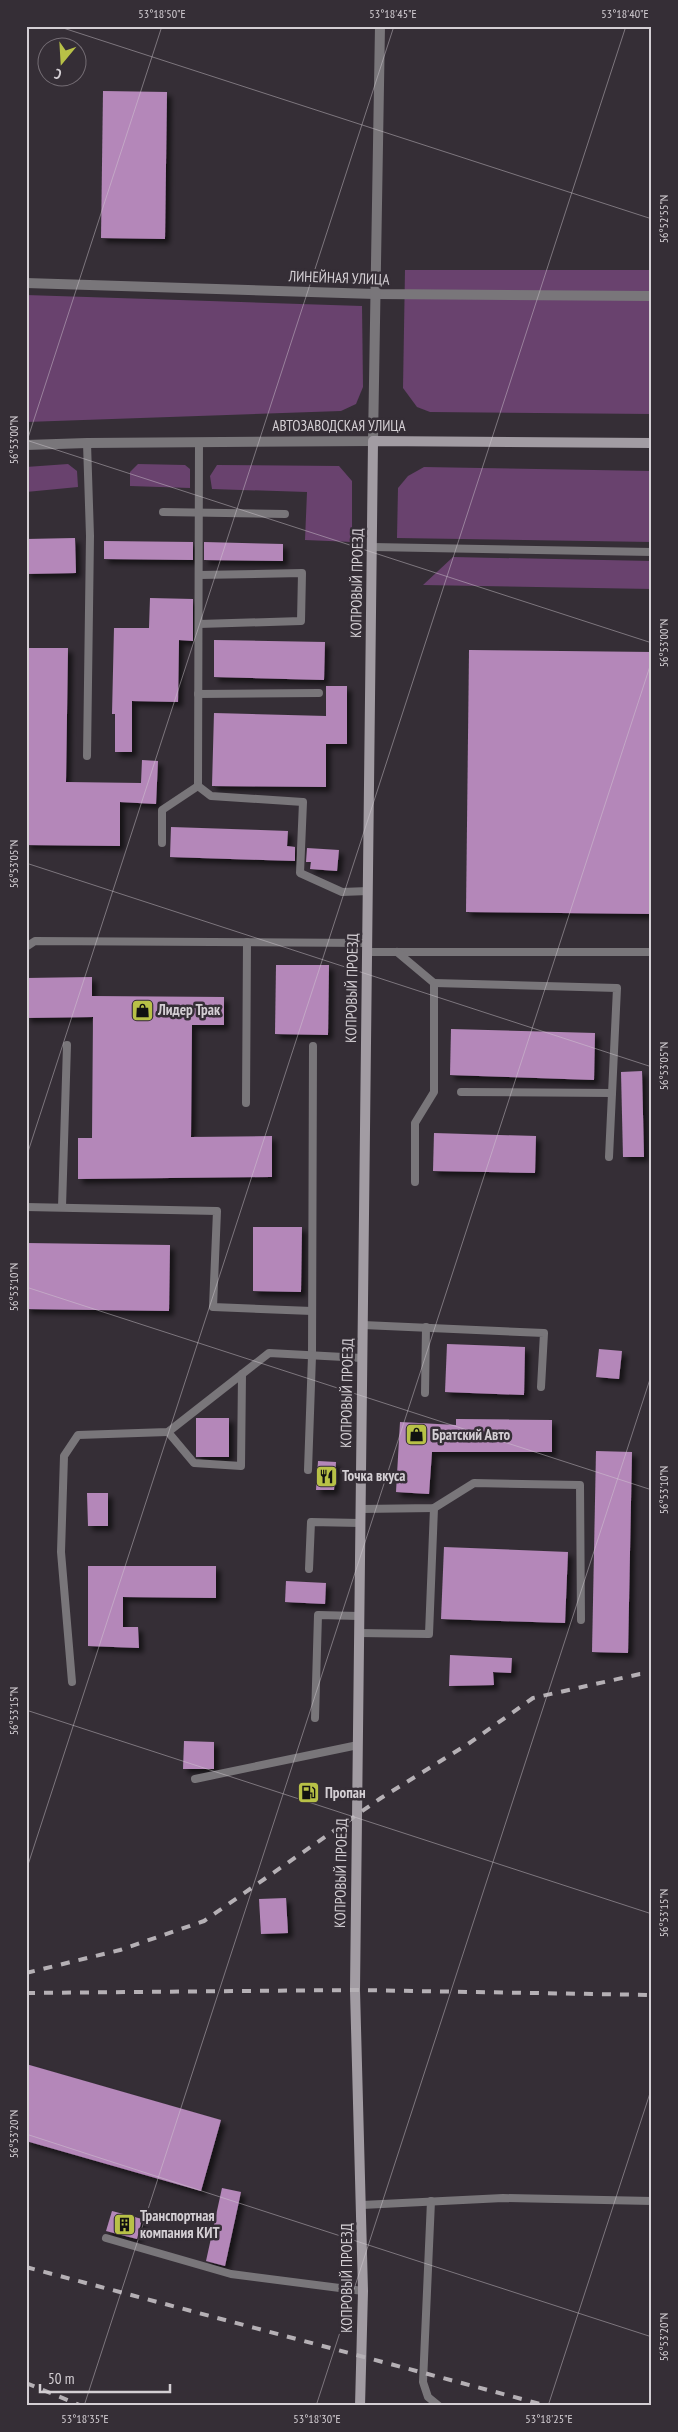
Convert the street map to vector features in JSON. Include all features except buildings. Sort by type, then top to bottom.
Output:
[{"type":"main road","name":"АВТОЗАВОДСКАЯ УЛИЦА","points":[[373,441],[652,443]]},
{"type":"main road","name":"КОПРОВЫЙ ПРОЕЗД","points":[[360,2406],[363,2291],[362,2205],[355,1990],[373,441]]},
{"type":"street","points":[[373,441],[380,26]]},
{"type":"street","name":"ЛИНЕЙНАЯ УЛИЦА","points":[[26,283],[375,294],[652,296]]},
{"type":"street","name":"АВТОЗАВОДСКАЯ УЛИЦА","points":[[26,446],[87,443],[373,441]]},
{"type":"lane","points":[[198,786],[199,442]]},
{"type":"lane","points":[[87,443],[90,536],[87,756]]},
{"type":"lane","points":[[163,512],[285,514]]},
{"type":"lane","points":[[372,547],[652,552]]},
{"type":"lane","points":[[198,624],[301,621],[302,573],[199,575]]},
{"type":"lane","points":[[198,694],[319,693]]},
{"type":"lane","points":[[198,786],[211,796],[303,802],[300,873],[342,892],[368,891]]},
{"type":"lane","points":[[162,843],[162,810],[198,786]]},
{"type":"lane","points":[[26,948],[35,941],[247,942],[367,947],[397,952],[652,952]]},
{"type":"lane","points":[[246,1104],[247,942]]},
{"type":"lane","points":[[397,952],[434,983],[617,988],[609,1157]]},
{"type":"lane","points":[[415,1182],[415,1123],[434,1092],[434,983]]},
{"type":"lane","points":[[62,1207],[67,1045]]},
{"type":"lane","points":[[308,1470],[312,1356],[313,1046]]},
{"type":"lane","points":[[461,1092],[612,1092]]},
{"type":"lane","points":[[26,1207],[217,1210],[213,1307],[312,1311]]},
{"type":"lane","points":[[363,1325],[544,1332],[540,1387]]},
{"type":"lane","points":[[425,1393],[426,1327]]},
{"type":"lane","points":[[72,1682],[61,1552],[64,1456],[78,1435],[168,1432],[270,1353],[362,1358]]},
{"type":"lane","points":[[168,1432],[194,1463],[241,1466],[242,1374]]},
{"type":"lane","points":[[361,1509],[434,1508],[474,1483],[580,1485],[580,1620]]},
{"type":"lane","points":[[359,1633],[429,1634],[434,1508]]},
{"type":"lane","points":[[309,1569],[311,1522],[360,1523]]},
{"type":"lane","points":[[314,1718],[318,1615],[359,1616]]},
{"type":"lane","points":[[195,1779],[358,1745]]},
{"type":"lane","points":[[362,2205],[503,2198],[652,2201]]},
{"type":"lane","points":[[431,2201],[423,2382],[428,2397],[439,2406]]},
{"type":"lane","points":[[106,2238],[231,2274],[363,2291]]},
{"type":"shaded area","points":[[405,270],[652,270],[652,414],[430,412],[417,407],[403,388]]},
{"type":"shaded area","points":[[26,295],[362,306],[363,387],[356,404],[341,411],[26,422]]},
{"type":"shaded area","points":[[68,464],[77,471],[78,487],[26,492],[26,467]]},
{"type":"shaded area","points":[[138,464],[185,465],[190,469],[190,488],[130,486],[130,472]]},
{"type":"shaded area","points":[[217,465],[339,466],[352,481],[352,542],[305,540],[307,492],[212,489],[210,476]]},
{"type":"shaded area","points":[[424,467],[652,471],[652,542],[397,538],[398,488],[408,476]]},
{"type":"shaded area","points":[[453,557],[652,561],[652,589],[423,585]]},
{"type":"railway","points":[[26,1973],[120,1950],[204,1921],[381,1798],[468,1744],[533,1698],[640,1674],[652,1674]]},
{"type":"railway","points":[[26,1993],[355,1990],[652,1995]]},
{"type":"railway","points":[[26,2267],[548,2406]]},
{"type":"railway","points":[[26,2383],[82,2406]]},
{"type":"place","name":"Лидер Трак","points":[[142,1010]]},
{"type":"place","name":"Братский Авто","points":[[416,1435]]},
{"type":"place","name":"Точка вкуса","points":[[326,1476]]},
{"type":"place","name":"Пропан","points":[[309,1793]]},
{"type":"place","name":"Транспортная компания КИТ","points":[[124,2225]]}]
